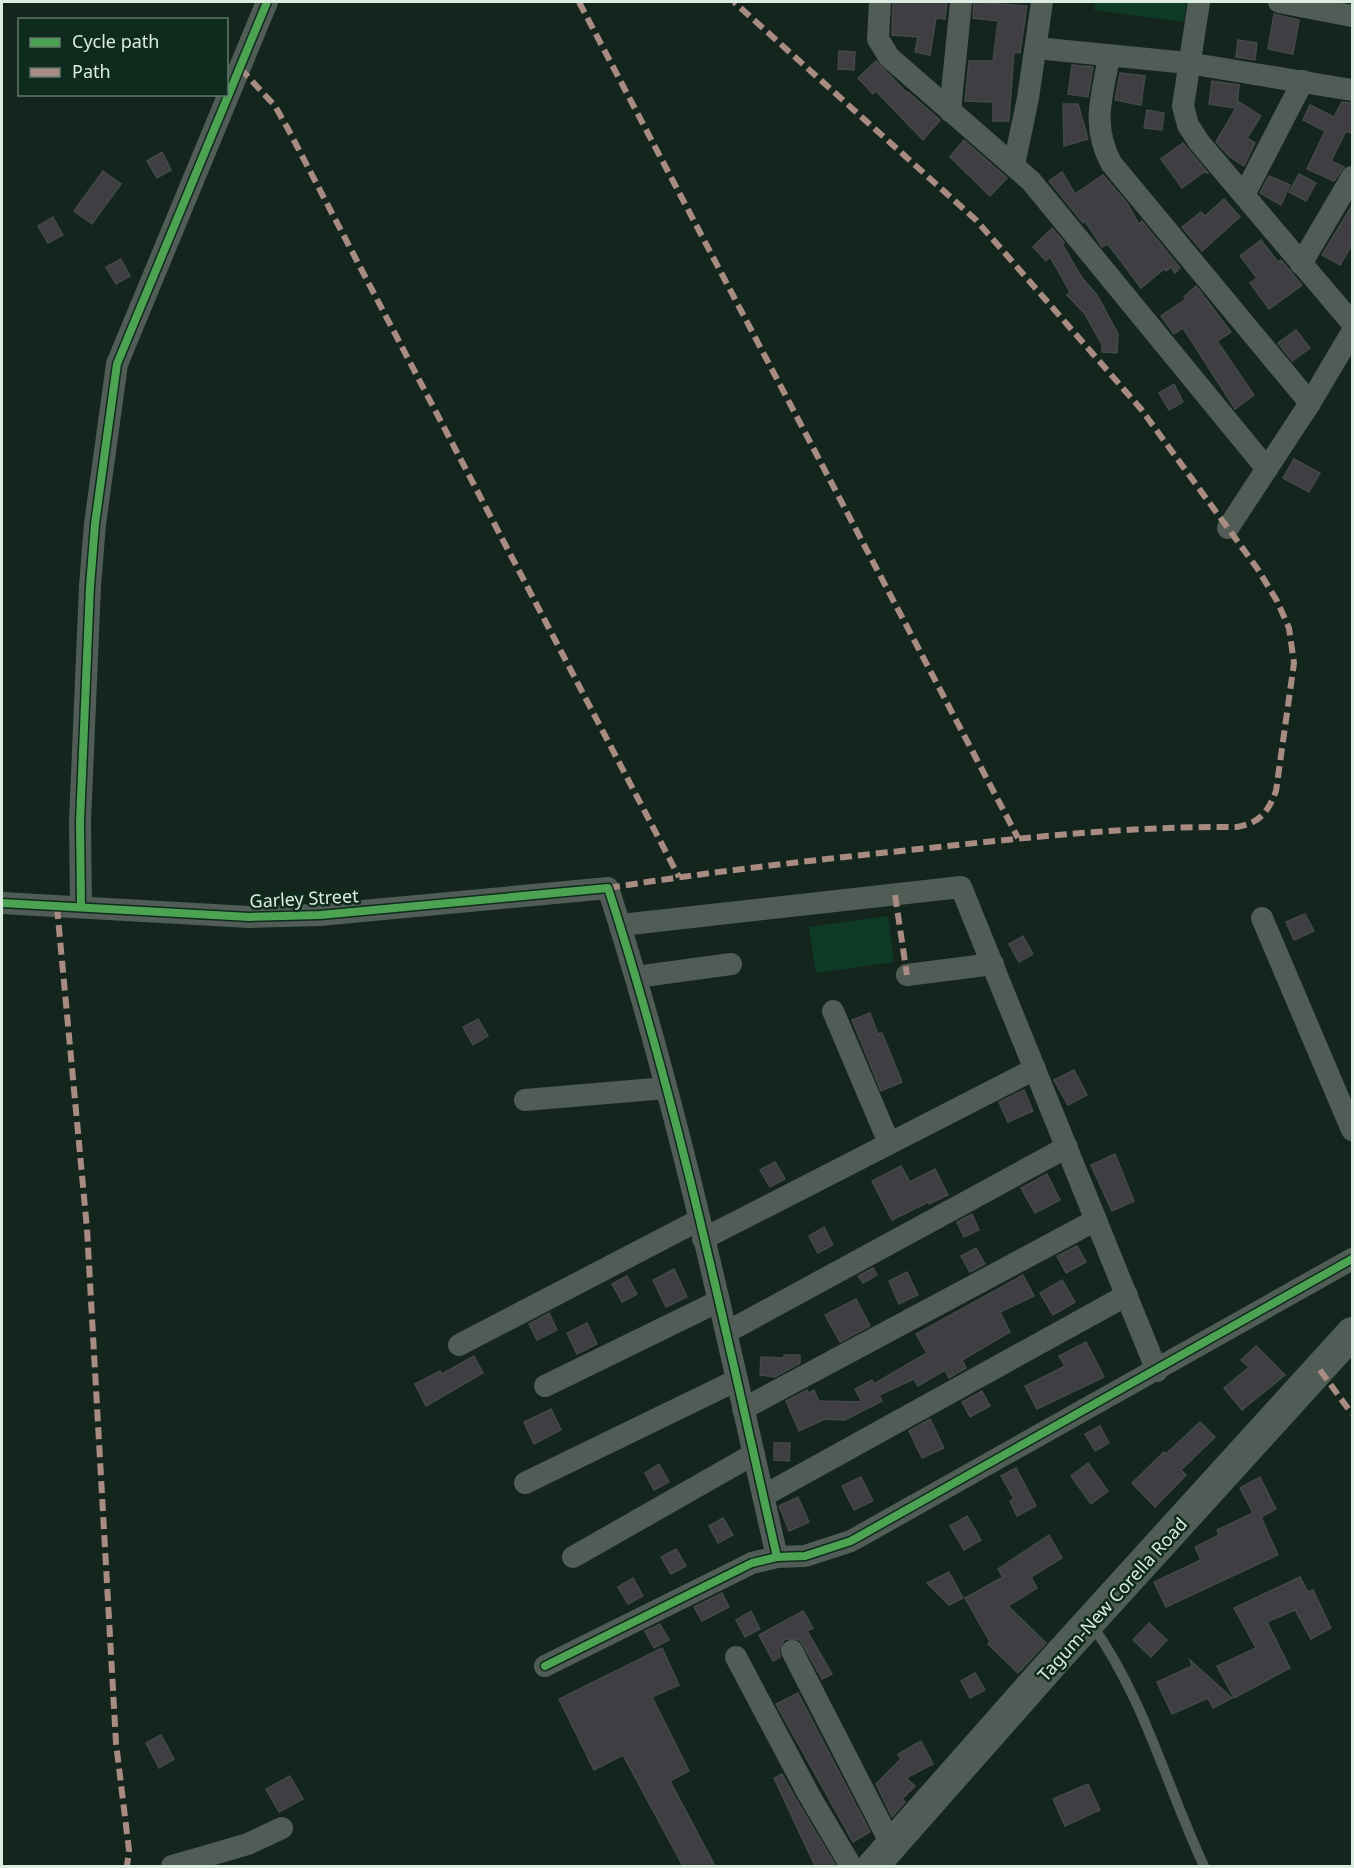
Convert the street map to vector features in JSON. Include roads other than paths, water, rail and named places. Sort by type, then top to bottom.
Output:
[{"type":"main road","name":"Tagum-New Corella Road","points":[[882,1856],[1090,1622],[1353,1333]]},
{"type":"street","points":[[81,907],[80,822],[94,524],[117,364],[267,2]]},
{"type":"street","points":[[880,2],[877,31],[882,47],[896,65],[1014,165],[1051,204],[1268,469]]},
{"type":"street","points":[[950,111],[961,2]]},
{"type":"street","points":[[1014,165],[1036,48],[1042,2]]},
{"type":"street","points":[[1199,2],[1183,106],[1188,125],[1301,264],[1353,323]]},
{"type":"street","points":[[1279,2],[1353,16]]},
{"type":"street","points":[[1036,48],[1188,63],[1353,90]]},
{"type":"street","points":[[1109,57],[1098,122],[1100,139],[1111,163],[1310,403]]},
{"type":"street","points":[[1244,195],[1303,81]]},
{"type":"street","points":[[1301,264],[1353,177]]},
{"type":"street","points":[[1228,528],[1268,469],[1353,332]]},
{"type":"street","points":[[777,1557],[727,1332],[666,1088],[621,925],[961,887],[1157,1371]]},
{"type":"street","name":"Garley Street","points":[[2,903],[249,917],[320,915],[608,888],[621,925]]},
{"type":"street","points":[[1262,918],[1353,1130]]},
{"type":"street","points":[[636,977],[731,964]]},
{"type":"street","points":[[907,975],[993,964]]},
{"type":"street","points":[[833,1011],[889,1143]]},
{"type":"street","points":[[459,1345],[701,1229],[889,1143],[1035,1069]]},
{"type":"street","points":[[525,1100],[666,1088]]},
{"type":"street","points":[[727,1332],[1066,1147]]},
{"type":"street","points":[[743,1409],[1096,1220]]},
{"type":"street","points":[[544,1666],[741,1568],[777,1557],[805,1556],[851,1541],[1353,1259]]},
{"type":"street","points":[[763,1496],[1127,1295]]},
{"type":"street","points":[[545,1386],[719,1301]]},
{"type":"street","points":[[525,1484],[737,1380]]},
{"type":"street","points":[[573,1557],[754,1454]]},
{"type":"street","points":[[792,1651],[882,1856]]},
{"type":"street","points":[[736,1657],[809,1795],[851,1866]]},
{"type":"street","points":[[172,1866],[248,1844],[282,1828]]},
{"type":"lane","points":[[1090,1622],[1110,1651],[1133,1692],[1204,1866]]}]
